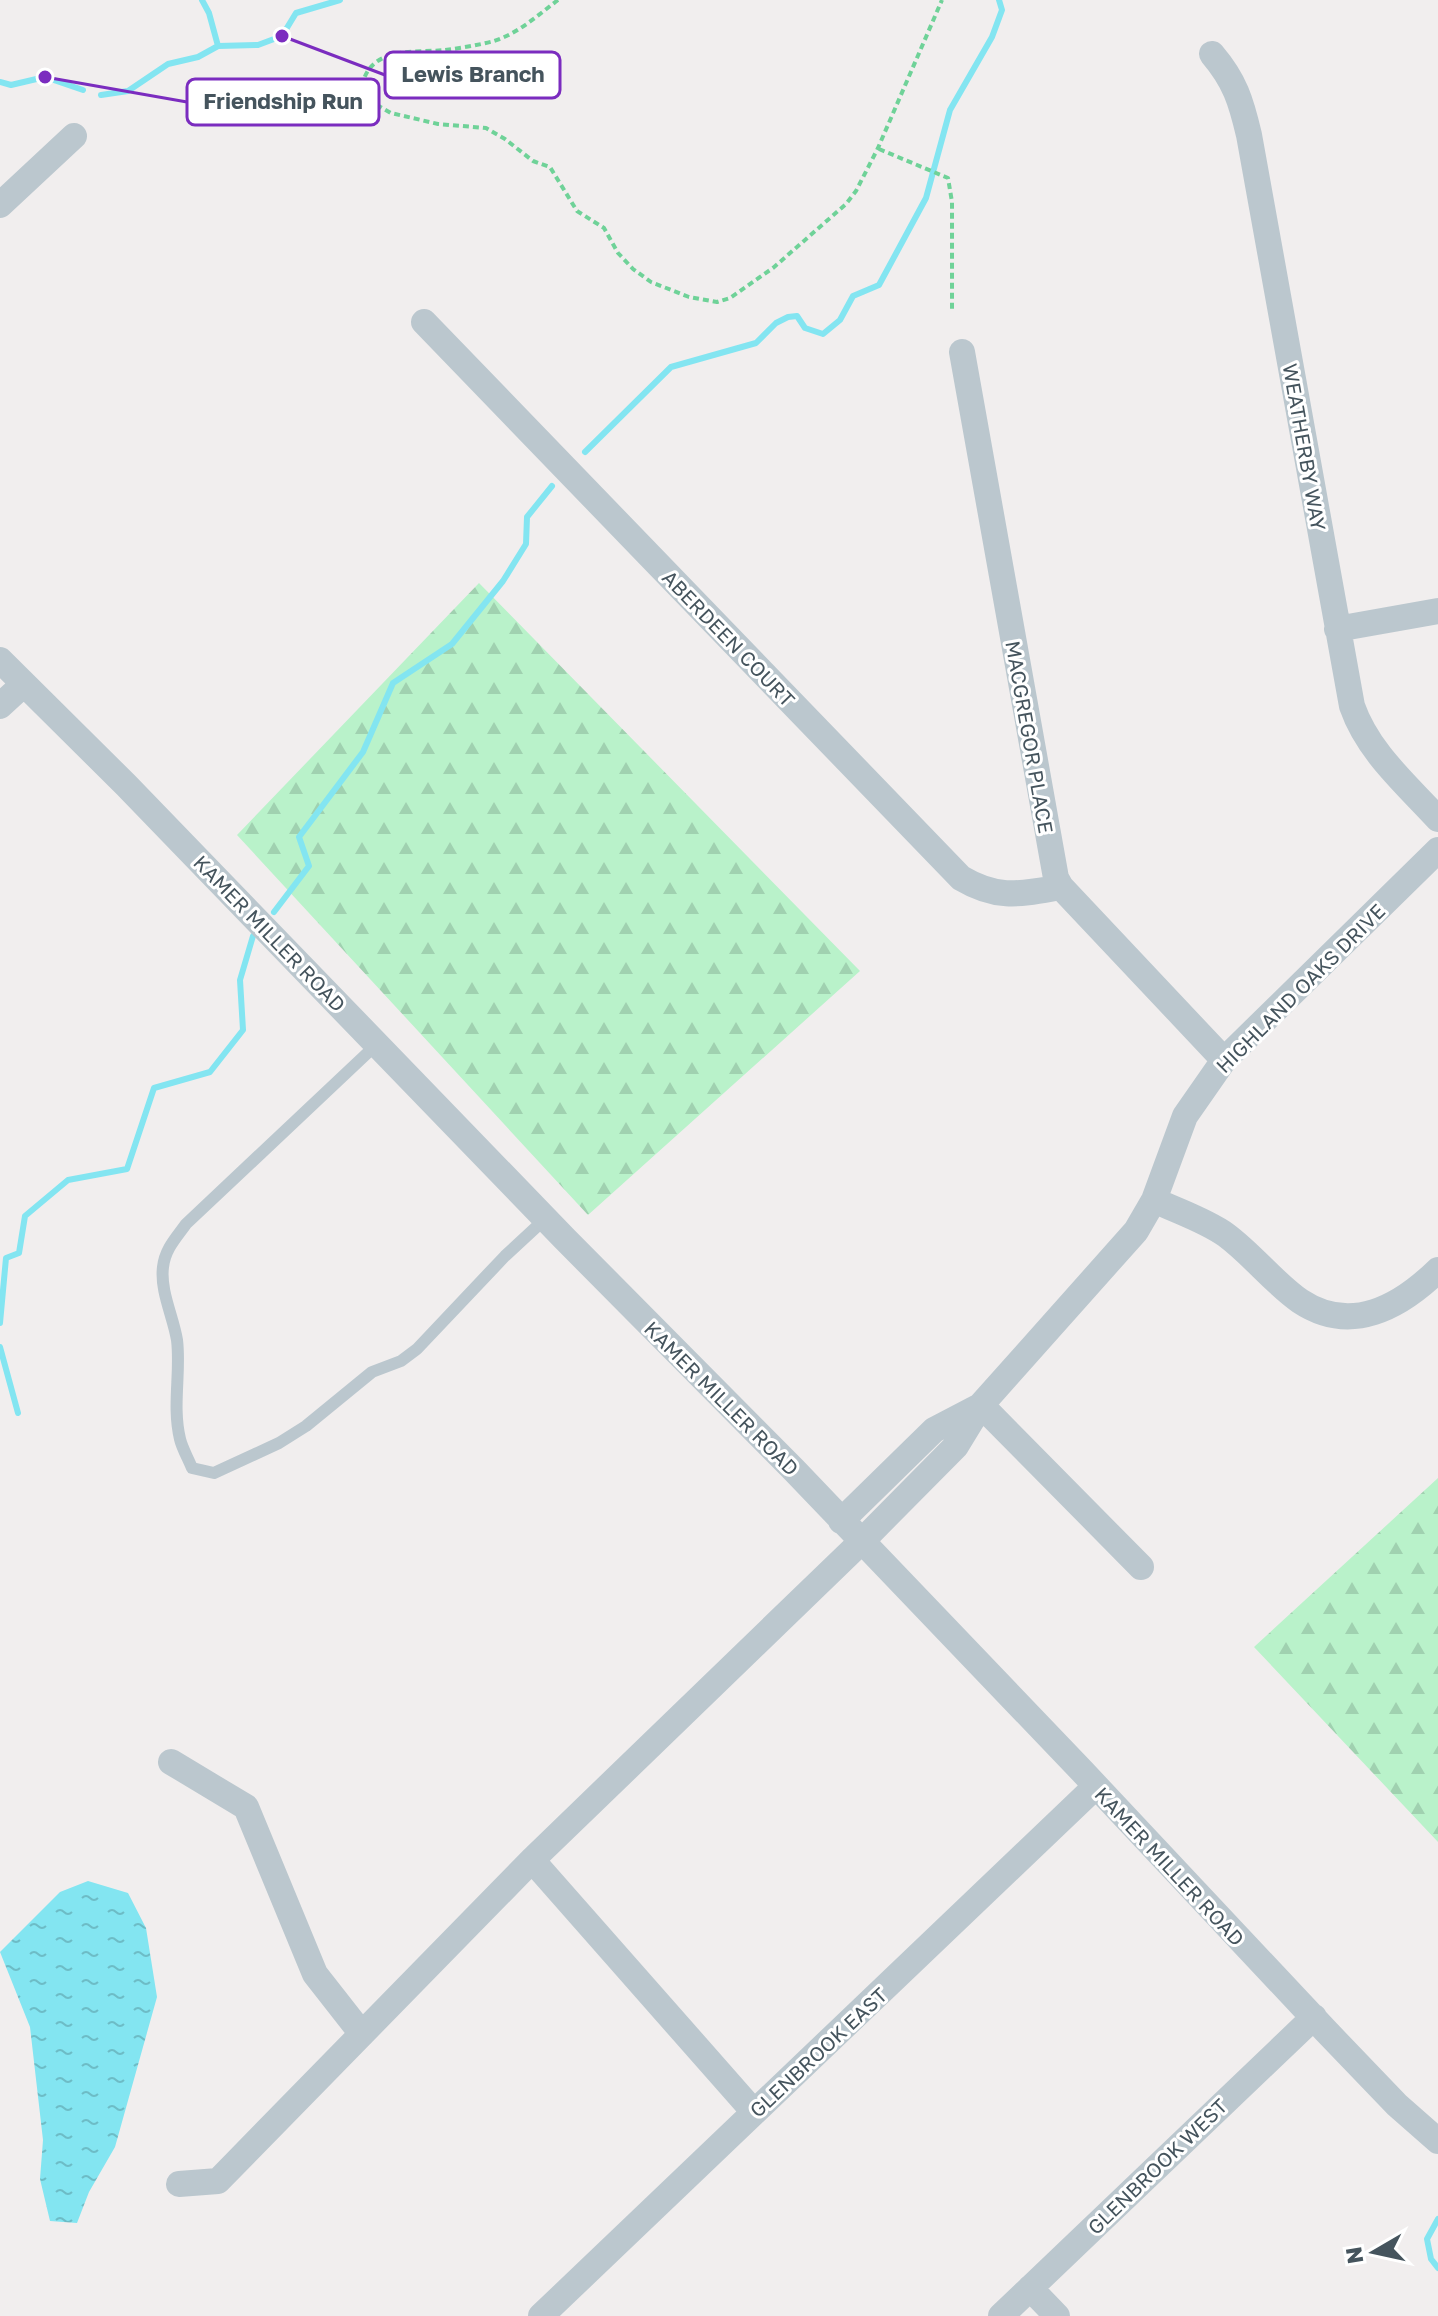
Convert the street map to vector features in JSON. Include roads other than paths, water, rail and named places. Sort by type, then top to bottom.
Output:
[{"type":"street","name":"WEATHERBY WAY","points":[[1212,54],[1237,91],[1249,135],[1337,629],[1358,724],[1379,756],[1438,819]]},
{"type":"street","points":[[0,205],[74,136]]},
{"type":"street","name":"ABERDEEN COURT","points":[[424,322],[961,878],[980,889],[999,894],[1061,887]]},
{"type":"street","name":"MACGREGOR PLACE","points":[[962,352],[1054,870],[1061,887],[1224,1060]]},
{"type":"street","points":[[1337,629],[1438,611]]},
{"type":"street","name":"KAMER MILLER ROAD","points":[[0,660],[126,785],[841,1521],[1397,2105],[1438,2141]]},
{"type":"street","points":[[0,706],[24,684]]},
{"type":"street","name":"HIGHLAND OAKS DRIVE","points":[[179,2184],[218,2181],[532,1860],[956,1446],[981,1405],[1136,1231],[1154,1200],[1185,1116],[1224,1060],[1438,850]]},
{"type":"street","points":[[1154,1200],[1223,1233],[1255,1258],[1301,1302],[1321,1311],[1350,1316],[1378,1312],[1411,1294],[1438,1270]]},
{"type":"street","points":[[981,1405],[1141,1567]]},
{"type":"street","name":"HIGHLAND OAKS DRIVE","points":[[841,1521],[934,1430],[981,1405]]},
{"type":"street","points":[[171,1762],[246,1807],[315,1974],[362,2034]]},
{"type":"street","name":"GLENBROOK EAST","points":[[541,2316],[1095,1787]]},
{"type":"street","points":[[532,1860],[754,2112]]},
{"type":"street","name":"GLENBROOK WEST","points":[[1001,2316],[1314,2017]]},
{"type":"street","points":[[1030,2288],[1057,2316]]},
{"type":"lane","points":[[377,1044],[186,1224],[166,1252],[162,1269],[177,1338],[176,1396],[180,1439],[192,1468],[214,1473],[279,1443],[306,1426],[372,1372],[401,1361],[417,1349],[505,1256],[545,1219]]},
{"type":"water","points":[[88,1881],[128,1893],[146,1928],[157,1997],[115,2147],[89,2192],[77,2223],[50,2221],[40,2179],[43,2140],[30,2027],[0,1952],[60,1892]]},
{"type":"waterway","points":[[202,0],[218,46]]},
{"type":"waterway","points":[[101,95],[128,91],[168,64],[198,57],[218,46],[258,45],[282,36],[296,13],[340,0]]},
{"type":"waterway","points":[[585,452],[671,367],[756,343],[776,323],[788,317],[797,316],[805,328],[823,334],[840,320],[853,296],[879,285],[926,198],[950,110],[992,37],[1002,10],[999,0]]},
{"type":"waterway","points":[[0,82],[11,85],[45,77],[83,90]]},
{"type":"waterway","points":[[274,912],[309,866],[299,837],[363,752],[393,683],[452,644],[503,581],[526,544],[527,517],[552,486]]},
{"type":"waterway","points":[[0,1323],[6,1258],[19,1253],[25,1216],[68,1180],[127,1169],[154,1088],[210,1072],[243,1030],[240,980],[253,936]]},
{"type":"waterway","points":[[0,1347],[18,1413]]},
{"type":"waterway","points":[[1438,2219],[1427,2239],[1431,2259],[1438,2268]]},
{"type":"place","name":"Lewis Branch","points":[[282,36]]},
{"type":"place","name":"Friendship Run","points":[[45,77]]}]
